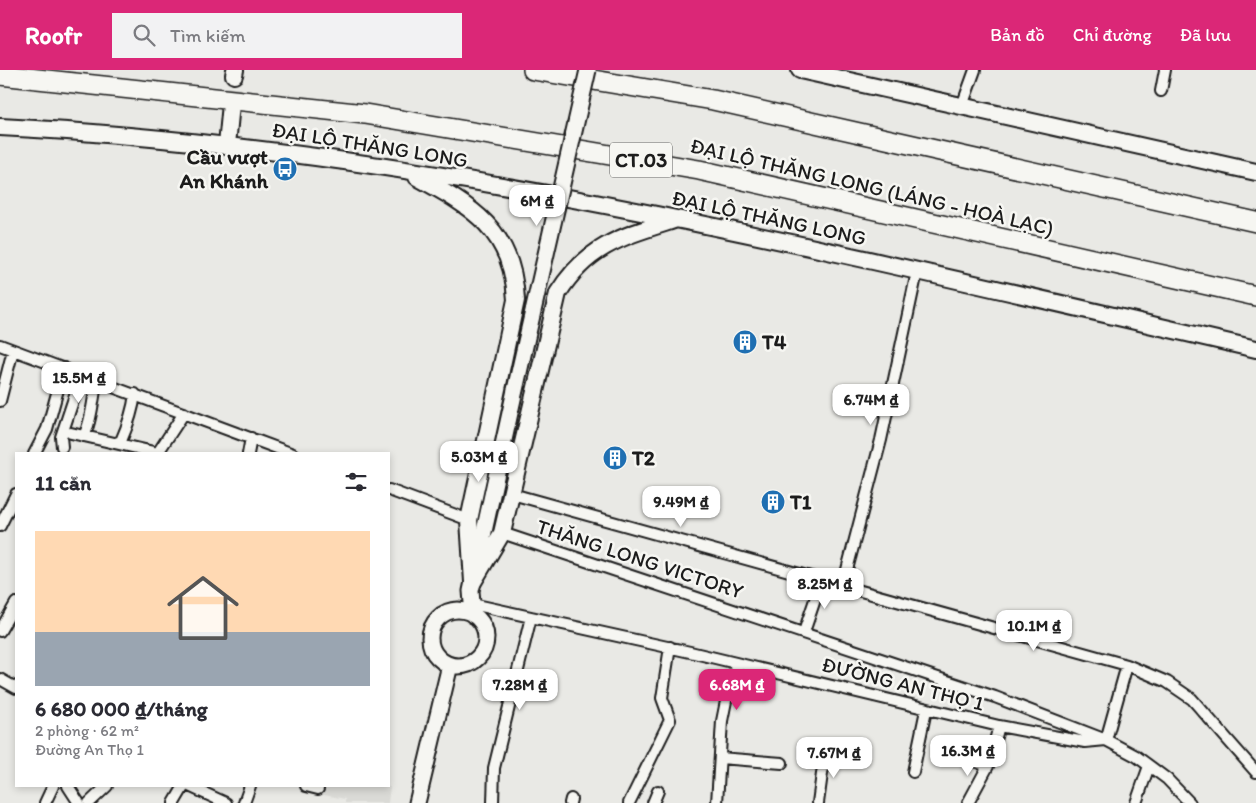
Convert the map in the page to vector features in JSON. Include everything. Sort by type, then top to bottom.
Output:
[{"type":"highway","points":[[533,70],[713,100],[1256,222]]},
{"type":"highway","name":"ĐẠI LỘ THĂNG LONG (LÁNG - HOÀ LẠC)","points":[[9,76],[365,114],[699,170],[1256,296]]},
{"type":"main road","points":[[800,70],[1256,172]]},
{"type":"main road","points":[[227,145],[231,104]]},
{"type":"main road","name":"ĐẠI LỘ THĂNG LONG","points":[[2,127],[227,145],[345,160],[404,170],[678,219],[1256,349]]},
{"type":"main road","points":[[404,170],[468,206],[488,224],[502,243],[516,285],[516,300],[469,520],[472,598]]},
{"type":"main road","points":[[472,598],[502,533],[558,293],[567,278],[586,260],[612,241],[678,219]]},
{"type":"street","points":[[472,598],[456,610],[440,616],[430,633],[431,649],[442,661],[458,666],[473,661],[483,649],[486,634],[472,598],[515,390],[588,70]]},
{"type":"street","points":[[962,106],[975,70]]},
{"type":"street","points":[[1161,91],[1165,70]]},
{"type":"street","points":[[843,585],[881,440],[917,272]]},
{"type":"street","points":[[0,345],[287,452]]},
{"type":"street","points":[[0,401],[14,350]]},
{"type":"street","points":[[35,452],[47,429],[64,368]]},
{"type":"street","points":[[62,447],[61,437],[82,374]]},
{"type":"street","points":[[84,436],[89,426],[90,410],[97,380]]},
{"type":"street","points":[[116,444],[121,441],[133,411],[135,394]]},
{"type":"street","points":[[159,452],[184,413]]},
{"type":"street","points":[[71,433],[153,452]]},
{"type":"street","points":[[248,452],[251,438]]},
{"type":"street","points":[[390,490],[469,520]]},
{"type":"street","points":[[512,494],[1127,665],[1167,682],[1192,699],[1256,772]]},
{"type":"street","points":[[0,526],[15,496]]},
{"type":"street","name":"THĂNG LONG VICTORY","points":[[502,533],[995,697],[1106,740]]},
{"type":"street","points":[[804,632],[822,579]]},
{"type":"street","points":[[456,610],[472,598]]},
{"type":"street","name":"ĐƯỜNG AN THỌ 1","points":[[472,598],[531,616],[670,647],[926,710],[998,726],[1086,742],[1106,740]]},
{"type":"street","points":[[0,631],[15,605]]},
{"type":"street","points":[[493,803],[494,768],[531,616]]},
{"type":"street","points":[[629,803],[670,720],[662,698],[670,647]]},
{"type":"street","points":[[717,803],[722,721],[728,696],[734,683],[736,663]]},
{"type":"street","points":[[418,803],[450,664]]},
{"type":"street","points":[[1127,665],[1106,740],[1167,779],[1190,803]]},
{"type":"street","points":[[0,679],[15,687]]},
{"type":"street","points":[[913,772],[926,710]]},
{"type":"street","points":[[968,803],[988,766],[998,726]]},
{"type":"street","points":[[942,750],[988,766]]},
{"type":"street","points":[[818,803],[825,752]]},
{"type":"street","points":[[720,758],[782,763]]},
{"type":"street","points":[[1136,803],[1149,766]]},
{"type":"street","points":[[44,803],[52,787]]},
{"type":"street","points":[[69,787],[79,803]]},
{"type":"street","points":[[89,803],[106,787]]},
{"type":"street","points":[[174,803],[183,787]]},
{"type":"street","points":[[191,787],[226,803]]},
{"type":"street","points":[[244,803],[250,787]]},
{"type":"street","points":[[310,787],[318,789]]},
{"type":"street","points":[[653,803],[658,791]]},
{"type":"shaded area","points":[[320,787],[390,787],[388,803],[345,803],[345,799],[319,794]]},
{"type":"tunnel","points":[[231,104],[234,75]]},
{"type":"place","name":"Cầu vượt An Khánh","points":[[285,169]]},
{"type":"place","name":"T4","points":[[745,342]]},
{"type":"place","name":"T2","points":[[615,458]]},
{"type":"place","name":"T1","points":[[773,502]]}]
